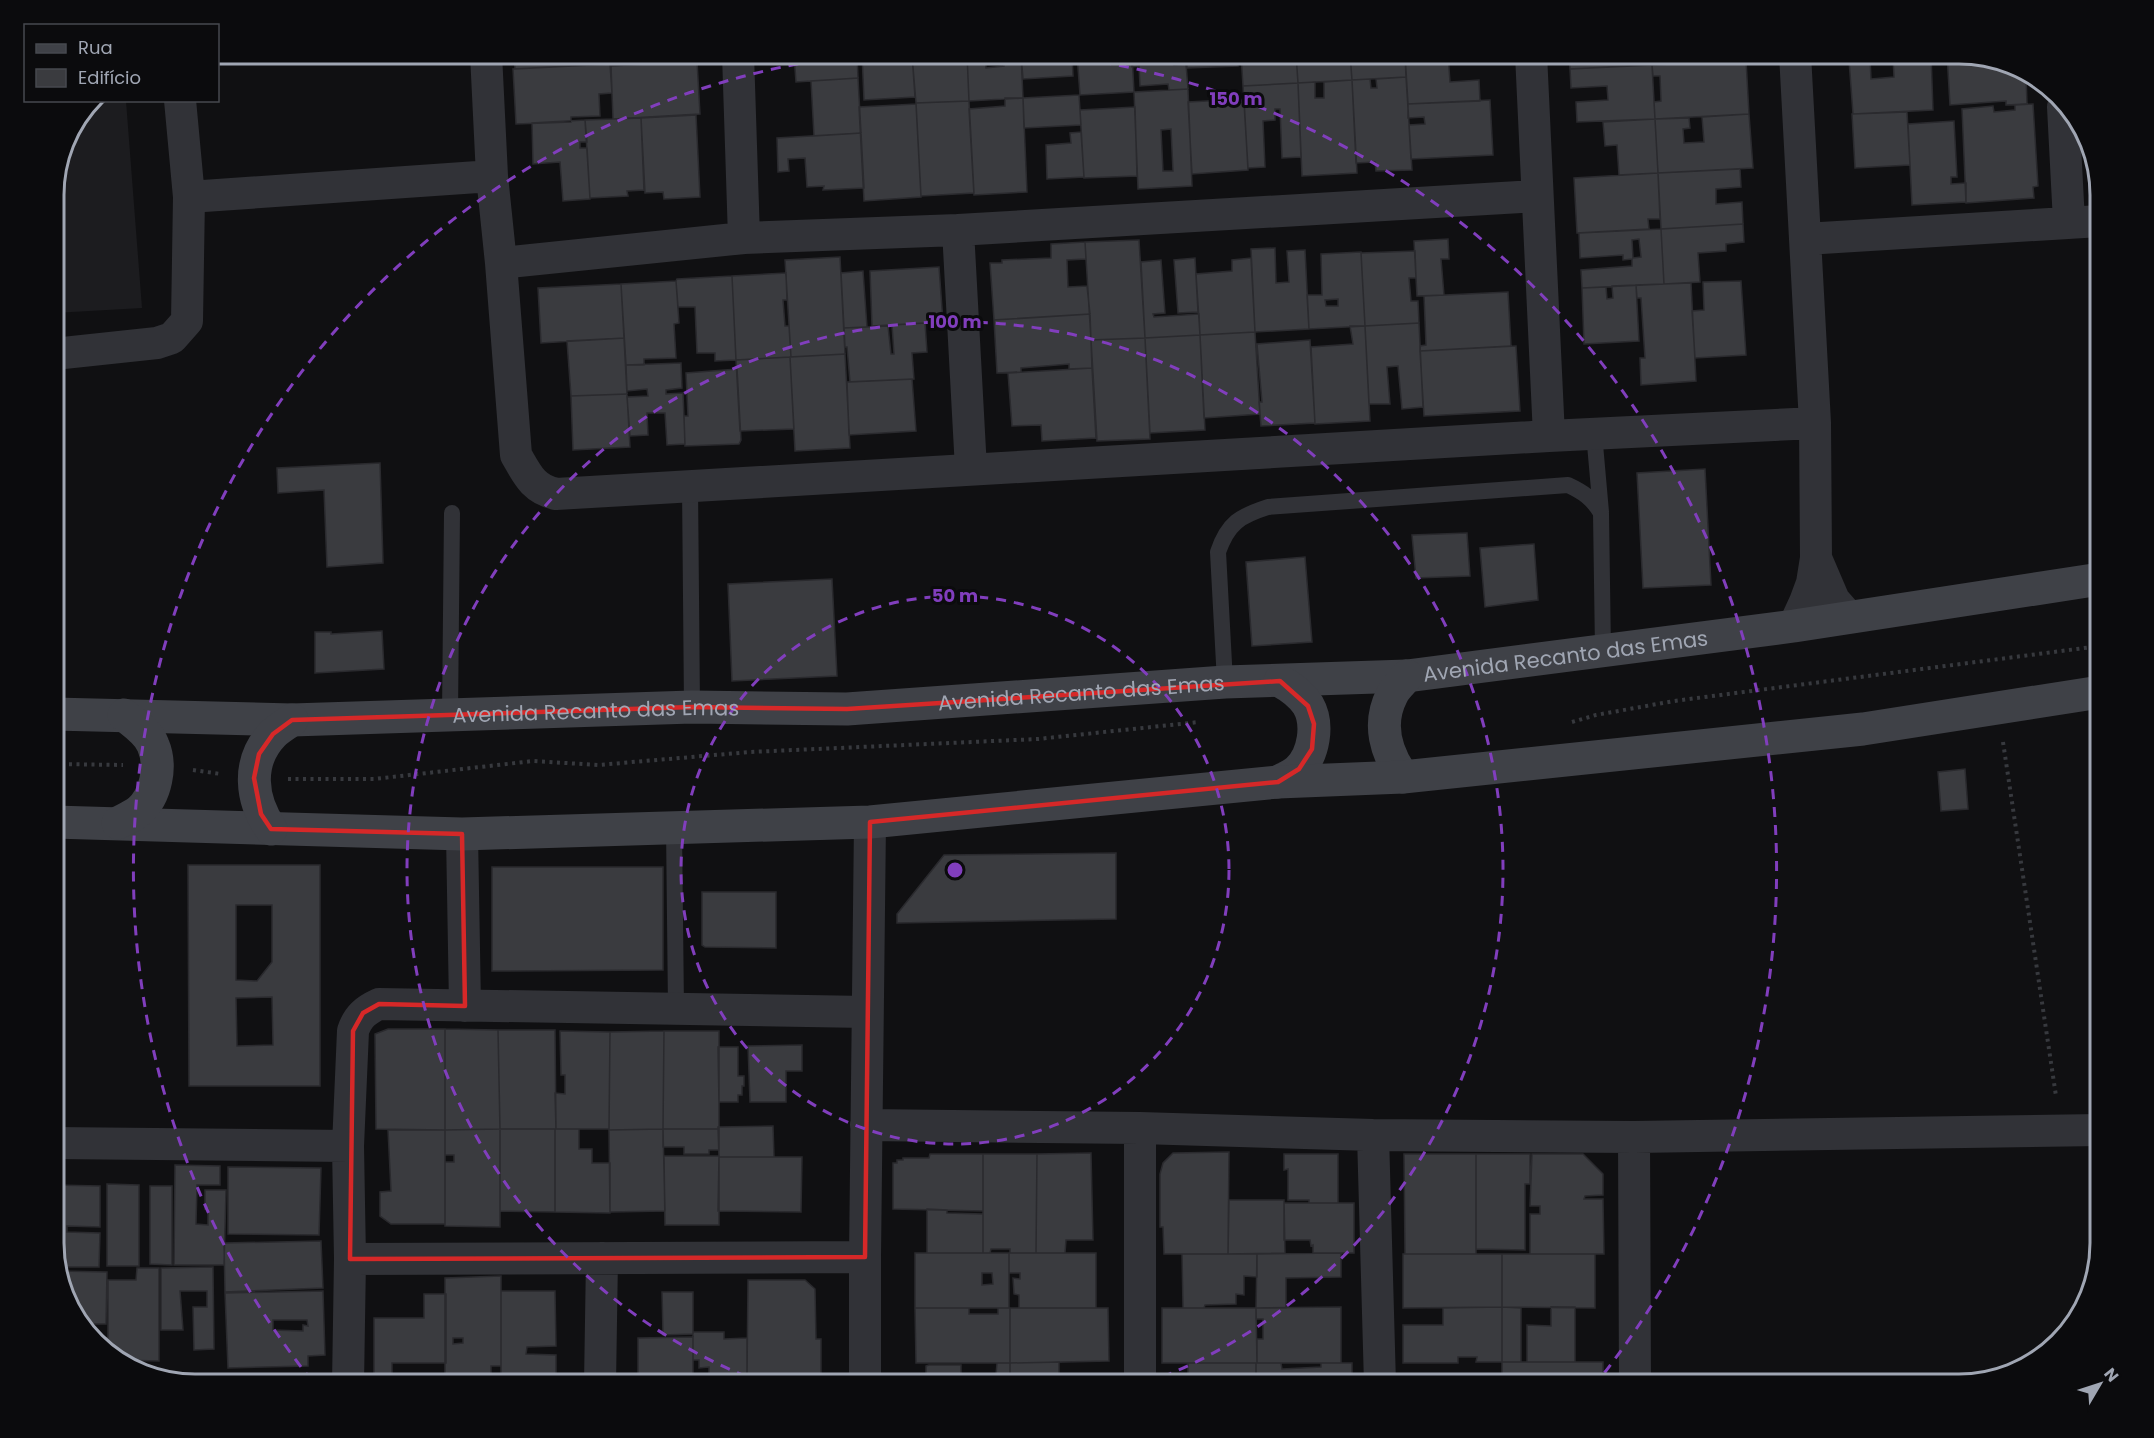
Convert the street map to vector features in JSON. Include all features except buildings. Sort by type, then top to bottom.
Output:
[{"type":"main road","name":"Avenida Recanto das Emas","points":[[65,714],[292,720],[692,707],[848,709],[1225,682],[1407,676],[1794,626],[2090,581]]},
{"type":"main road","points":[[1403,777],[1392,761],[1386,742],[1385,718],[1392,695],[1407,676]]},
{"type":"main road","points":[[1278,782],[1299,769],[1308,756],[1312,748],[1314,724],[1308,706],[1296,691],[1280,681]]},
{"type":"main road","points":[[65,822],[462,834],[870,822],[1278,782],[1403,777],[1863,729],[2090,694]]},
{"type":"main road","points":[[118,823],[139,811],[154,790],[158,765],[153,745],[141,728],[124,715]]},
{"type":"main road","points":[[271,830],[261,814],[255,796],[254,778],[259,754],[273,734],[292,720]]},
{"type":"street","points":[[486,64],[492,176],[516,455],[534,483],[542,491],[556,494],[1594,433],[1815,423]]},
{"type":"street","points":[[738,64],[744,238]]},
{"type":"street","points":[[1531,64],[1549,436]]},
{"type":"street","points":[[1794,626],[1809,593],[1815,558],[1815,423],[1796,64]]},
{"type":"street","points":[[65,353],[157,344],[172,338],[187,321],[189,197],[180,102]]},
{"type":"street","points":[[2063,117],[2069,222]]},
{"type":"street","points":[[189,197],[492,176]]},
{"type":"street","points":[[501,263],[744,238],[958,230],[1536,196]]},
{"type":"street","points":[[1805,239],[2090,221]]},
{"type":"street","points":[[958,230],[970,469]]},
{"type":"street","points":[[1815,558],[1834,600],[1849,617]]},
{"type":"street","points":[[865,1374],[870,822]]},
{"type":"street","points":[[462,834],[465,1006]]},
{"type":"street","points":[[348,1374],[350,1259],[348,1146],[353,1030],[363,1013],[379,1004],[867,1012]]},
{"type":"street","points":[[866,1125],[1140,1128],[1373,1135],[1634,1137],[2090,1131]]},
{"type":"street","points":[[1140,1128],[1140,1374]]},
{"type":"street","points":[[1373,1135],[1380,1374]]},
{"type":"street","points":[[1634,1137],[1635,1374]]},
{"type":"street","points":[[65,1143],[348,1146]]},
{"type":"street","points":[[350,1259],[865,1257]]},
{"type":"street","points":[[600,1374],[602,1258]]},
{"type":"lane","points":[[1594,433],[1601,513],[1602,651]]},
{"type":"lane","points":[[1225,682],[1218,552],[1224,534],[1236,521],[1253,512],[1268,507],[1568,485],[1594,501],[1601,513]]},
{"type":"lane","points":[[690,486],[692,707]]},
{"type":"lane","points":[[450,714],[452,513]]},
{"type":"lane","points":[[674,827],[676,1009]]},
{"type":"path","points":[[1562,724],[1596,715],[1674,701],[2090,647]]},
{"type":"path","points":[[1998,708],[2061,1131]]},
{"type":"path","points":[[65,764],[158,765],[254,778],[374,779],[533,761],[598,765],[750,752],[1038,739],[1201,722]]},
{"type":"highlighted area","points":[[1280,681],[1308,706],[1314,724],[1312,749],[1299,769],[1278,782],[870,822],[865,1257],[350,1259],[353,1031],[363,1013],[379,1004],[465,1006],[462,834],[271,829],[261,814],[254,778],[259,754],[273,734],[292,720],[692,707],[847,709]]},
{"type":"shaded area","points":[[104,102],[126,102],[142,308],[65,312],[66,178],[74,145],[82,130]]}]
